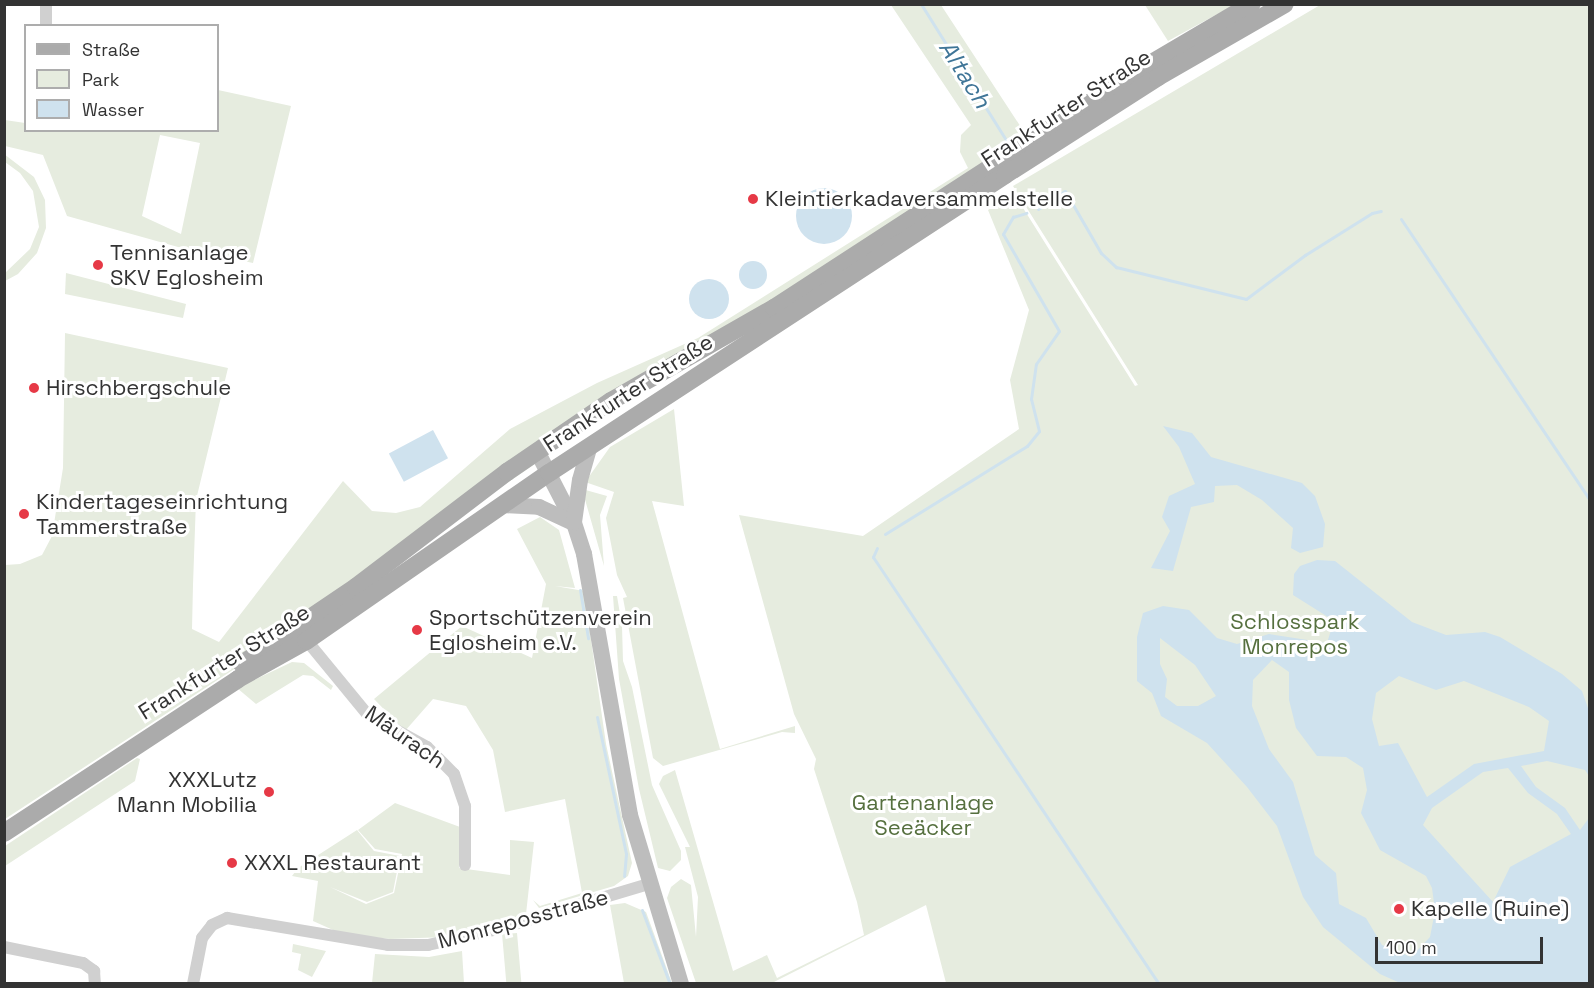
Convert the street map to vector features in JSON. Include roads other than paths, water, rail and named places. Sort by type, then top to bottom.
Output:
[{"type":"main road","name":"Frankfurter Straße","points":[[4,832],[238,679],[301,634],[537,451],[652,376],[774,308],[1150,64],[1252,4]]},
{"type":"main road","name":"Frankfurter Straße","points":[[4,819],[503,505],[1101,114],[1285,4]]},
{"type":"main road","points":[[574,523],[579,480],[589,448]]},
{"type":"main road","points":[[537,451],[574,523],[593,594],[618,759],[649,884],[681,984]]},
{"type":"main road","points":[[503,505],[539,507],[574,523]]},
{"type":"street","points":[[46,4],[46,24]]},
{"type":"street","name":"Mäurach","points":[[301,634],[367,714],[427,747],[454,774],[465,806],[465,865]]},
{"type":"street","name":"Monreposstraße","points":[[193,984],[202,938],[212,925],[227,918],[388,945],[428,945],[488,932],[649,884]]},
{"type":"street","points":[[4,947],[83,963],[94,971],[95,984]]},
{"type":"water","points":[[824,188],[835,190],[844,196],[850,205],[852,216],[850,227],[844,236],[835,242],[824,244],[813,242],[804,236],[798,227],[796,216],[798,205],[804,196],[813,190]]},
{"type":"water","points":[[753,261],[763,265],[767,275],[763,285],[753,289],[743,285],[739,275],[743,265]]},
{"type":"water","points":[[709,279],[723,285],[729,299],[723,313],[709,319],[695,313],[689,299],[695,285]]},
{"type":"water","points":[[1163,426],[1192,433],[1211,457],[1302,483],[1315,496],[1325,524],[1323,547],[1300,553],[1291,548],[1293,528],[1262,500],[1237,485],[1215,486],[1214,502],[1191,507],[1173,571],[1151,568],[1170,531],[1162,517],[1169,496],[1195,484],[1179,447]]},
{"type":"water","points":[[433,430],[448,458],[404,482],[389,453]]},
{"type":"water","points":[[1317,560],[1335,561],[1412,622],[1446,635],[1485,632],[1500,637],[1562,674],[1582,691],[1589,711],[1589,776],[1585,770],[1547,761],[1521,766],[1536,787],[1565,808],[1580,830],[1589,818],[1589,983],[1400,983],[1380,974],[1323,927],[1303,897],[1277,826],[1247,787],[1207,743],[1161,716],[1152,693],[1137,681],[1137,637],[1143,613],[1163,606],[1189,610],[1217,638],[1237,644],[1269,634],[1327,643],[1332,627],[1328,617],[1293,595],[1294,574],[1300,566]],"holes":[[[1160,638],[1195,665],[1216,696],[1198,706],[1177,706],[1165,697],[1167,679],[1160,664]],[[1272,660],[1289,672],[1289,700],[1296,728],[1317,756],[1346,757],[1363,768],[1367,790],[1361,813],[1380,850],[1426,876],[1432,888],[1435,911],[1430,937],[1411,957],[1382,945],[1366,918],[1339,904],[1336,873],[1315,855],[1293,782],[1269,749],[1252,706],[1253,680]],[[1399,676],[1436,690],[1464,681],[1529,707],[1549,721],[1544,751],[1474,764],[1427,797],[1398,743],[1379,746],[1372,719],[1376,693]],[[1508,768],[1528,793],[1557,814],[1571,834],[1510,867],[1493,902],[1423,825],[1432,808],[1483,772]]]},
{"type":"waterway","name":"Altach","points":[[921,4],[1008,143]]},
{"type":"waterway","points":[[1038,209],[1065,191],[1101,253],[1116,267],[1246,299],[1305,255],[1372,213],[1381,211]]},
{"type":"waterway","points":[[885,534],[1027,446],[1039,431],[1031,399],[1036,364],[1059,331],[1003,234],[1013,217],[1026,213]]},
{"type":"waterway","points":[[1401,219],[1590,500]]},
{"type":"waterway","points":[[877,548],[873,557],[1159,984]]},
{"type":"waterway","points":[[580,590],[588,638]]},
{"type":"waterway","points":[[597,717],[626,854],[624,876]]},
{"type":"waterway","points":[[642,910],[670,984]]},
{"type":"place","name":"Kleintierkadaversammelstelle","points":[[753,199]]},
{"type":"place","name":"Tennisanlage SKV Eglosheim","points":[[98,265]]},
{"type":"place","name":"Hirschbergschule","points":[[34,388]]},
{"type":"place","name":"Kindertageseinrichtung Tammerstraße","points":[[24,514]]},
{"type":"place","name":"Sportschützenverein Eglosheim e.V.","points":[[417,630]]},
{"type":"place","name":"XXXLutz Mann Mobilia","points":[[269,792]]},
{"type":"place","name":"XXXL Restaurant","points":[[232,863]]},
{"type":"place","name":"Kapelle (Ruine)","points":[[1399,909]]},
{"type":"park label","name":"Schlosspark Monrepos","points":[[1295,634]]},
{"type":"park label","name":"Gartenanlage Seeäcker","points":[[923,814]]}]
